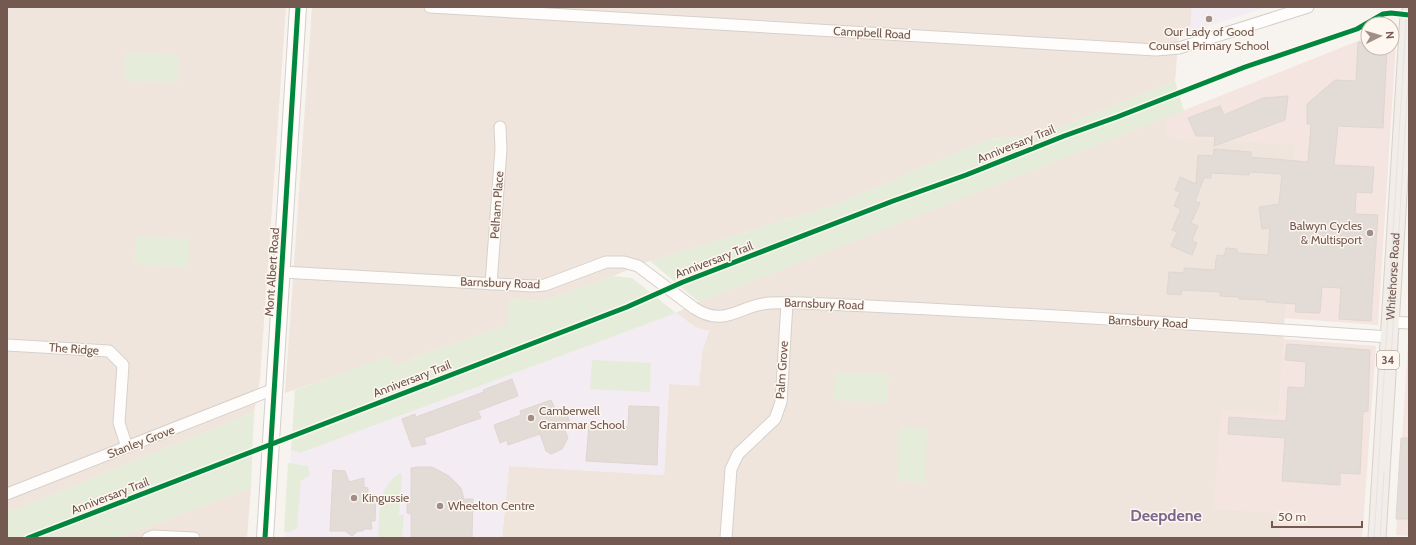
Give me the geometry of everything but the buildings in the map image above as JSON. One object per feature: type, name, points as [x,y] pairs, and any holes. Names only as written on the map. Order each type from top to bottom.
[{"type":"main road","name":"Mont Albert Road","points":[[265,538],[298,7]]},
{"type":"main road","name":"Whitehorse Road","points":[[1377,538],[1390,329],[1406,126],[1409,15]]},
{"type":"street","name":"Campbell Road","points":[[430,7],[1156,50],[1179,48],[1308,7]]},
{"type":"street","name":"Pelham Place","points":[[491,284],[501,149],[500,127]]},
{"type":"street","name":"Barnsbury Road","points":[[282,272],[539,286],[609,262],[619,261],[638,266],[694,308],[709,316],[721,316],[761,304],[787,303],[1390,329],[1409,323]]},
{"type":"street","name":"Palm Grove","points":[[726,538],[731,470],[738,454],[775,419],[781,402],[787,303]]},
{"type":"street","name":"The Ridge","points":[[7,344],[109,351],[123,365],[119,423],[127,447]]},
{"type":"street","name":"Stanley Grove","points":[[7,494],[127,447],[274,397]]},
{"type":"street","points":[[148,538],[153,536],[194,538]]},
{"type":"shaded area","points":[[7,7],[286,7],[260,379],[254,412],[7,513]]},
{"type":"shaded area","points":[[312,7],[1192,7],[1190,32],[1179,32],[1175,81],[1037,136],[989,139],[835,205],[650,261],[544,301],[509,299],[508,325],[412,358],[411,361],[394,367],[390,357],[285,393]]},
{"type":"shaded area","name":"Our Lady of Good Counsel Primary School","points":[[1192,7],[1266,7],[1190,32]]},
{"type":"shaded area","points":[[1360,40],[1360,56],[1395,56],[1378,325],[1284,318],[1295,145],[1167,138],[1167,117]]},
{"type":"shaded area","points":[[1167,117],[1167,138],[1295,144],[1279,414],[1214,508],[1282,513],[1280,538],[502,538],[509,466],[664,475],[669,384],[699,385],[702,352],[709,331],[695,327],[676,313],[698,302]]},
{"type":"shaded area","name":"Camberwell Grammar School","points":[[676,313],[695,327],[709,331],[702,352],[699,386],[669,384],[664,475],[509,466],[502,538],[285,538],[291,450],[300,453]]},
{"type":"shaded area","points":[[1283,339],[1376,346],[1362,538],[1280,538],[1281,513],[1214,508],[1222,410],[1279,414]]},
{"type":"shaded area","points":[[1409,343],[1409,536],[1396,535]]},
{"type":"shaded area","points":[[251,488],[247,538],[117,538]]},
{"type":"green space","points":[[125,52],[179,55],[178,83],[124,81]]},
{"type":"green space","points":[[1175,81],[1184,111],[699,302],[650,261],[835,205],[989,139],[1037,136]]},
{"type":"green space","points":[[136,236],[190,239],[188,268],[134,264]]},
{"type":"green space","points":[[613,276],[632,278],[676,313],[300,453],[291,450],[295,390],[390,356],[394,367],[411,361],[412,358],[507,325],[509,299],[544,301]]},
{"type":"green space","points":[[592,360],[651,363],[650,392],[590,389]]},
{"type":"green space","points":[[835,372],[889,374],[887,403],[833,400]]},
{"type":"green space","points":[[254,412],[251,488],[117,538],[7,538],[7,513]]},
{"type":"green space","points":[[899,427],[927,428],[925,483],[897,481]]},
{"type":"green space","points":[[288,463],[308,466],[310,475],[301,480],[297,528],[290,532],[284,532]]},
{"type":"green space","points":[[400,473],[402,474],[399,515],[404,515],[402,538],[378,538],[383,494],[392,479]]},
{"type":"tram line","points":[[1374,538],[1407,7]]},
{"type":"tram line","points":[[1391,359],[1409,66]]},
{"type":"tram line","points":[[1380,538],[1384,473]]},
{"type":"cycle path","points":[[265,538],[298,7]]},
{"type":"cycle path","name":"Anniversary Trail","points":[[28,538],[627,307],[683,282],[893,201],[966,175],[1245,67],[1357,29],[1383,14],[1391,13],[1409,15]]},
{"type":"place","name":"Our Lady of Good Counsel Primary School","points":[[1209,19]]},
{"type":"place","name":"Balwyn Cycles & Multisport","points":[[1370,233]]},
{"type":"place","name":"Camberwell Grammar School","points":[[531,418]]},
{"type":"place","name":"Kingussie","points":[[354,498]]},
{"type":"place","name":"Wheelton Centre","points":[[440,506]]},
{"type":"district","name":"Deepdene","points":[[1166,515]]}]
